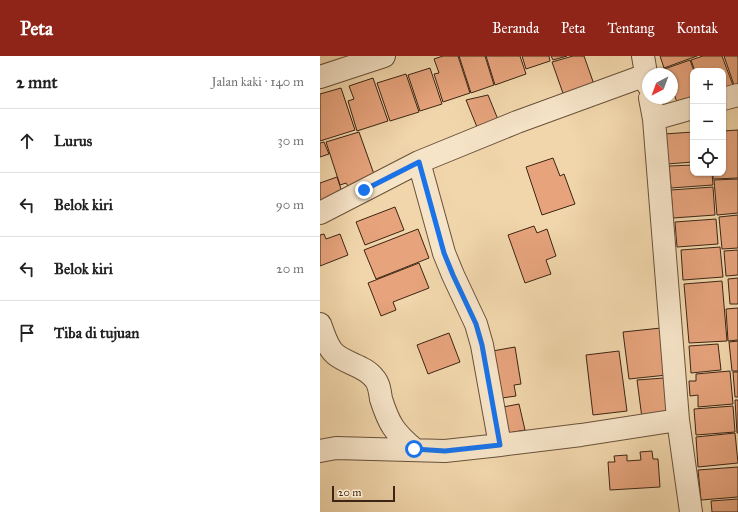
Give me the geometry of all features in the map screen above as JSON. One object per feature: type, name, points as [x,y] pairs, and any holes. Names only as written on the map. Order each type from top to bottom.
[{"type":"street","points":[[320,77],[384,56]]},
{"type":"street","points":[[320,213],[419,162],[642,74]]},
{"type":"street","points":[[726,98],[738,95]]},
{"type":"street","points":[[690,108],[652,108],[678,420],[690,512]]},
{"type":"street","points":[[419,162],[444,253],[476,324],[482,345],[500,445]]},
{"type":"street","points":[[320,324],[329,347],[335,354],[370,372],[376,380],[386,416],[393,429],[414,449]]},
{"type":"street","points":[[320,451],[336,448],[445,451],[500,445],[678,420]]},
{"type":"building","points":[[443,56],[458,56],[470,93],[443,102],[434,74],[439,73],[434,59]]},
{"type":"building","points":[[459,56],[485,56],[494,85],[471,93]]},
{"type":"building","points":[[486,56],[520,56],[526,74],[495,85]]},
{"type":"building","points":[[522,56],[549,56],[550,61],[526,69]]},
{"type":"building","points":[[551,56],[567,56],[553,60]]},
{"type":"building","points":[[573,56],[584,56],[596,90],[565,99],[552,62]]},
{"type":"building","points":[[660,56],[697,56],[664,68]]},
{"type":"building","points":[[703,56],[722,56],[734,88],[726,91],[726,68],[694,68],[691,60]]},
{"type":"building","points":[[724,56],[738,56],[738,84],[734,85]]},
{"type":"building","points":[[690,60],[693,68],[690,68],[690,100],[678,105],[678,68],[667,68]]},
{"type":"building","points":[[430,68],[442,104],[420,111],[408,75]]},
{"type":"building","points":[[406,74],[419,112],[390,121],[377,83]]},
{"type":"building","points":[[373,78],[388,121],[357,131],[348,101],[354,99],[349,86]]},
{"type":"building","points":[[341,88],[355,130],[320,141],[320,94]]},
{"type":"building","points":[[488,95],[499,122],[477,127],[466,100]]},
{"type":"building","points":[[738,130],[738,178],[713,179],[713,176],[726,176],[726,131]]},
{"type":"building","points":[[359,132],[375,177],[348,186],[346,183],[340,185],[326,142]]},
{"type":"building","points":[[690,132],[690,162],[667,164],[664,134]]},
{"type":"building","points":[[324,142],[329,154],[320,157],[320,143]]},
{"type":"building","points":[[553,158],[560,176],[564,174],[575,204],[542,215],[526,167]]},
{"type":"building","points":[[690,165],[690,176],[712,176],[713,185],[671,188],[669,166]]},
{"type":"building","points":[[337,177],[343,195],[320,203],[320,183]]},
{"type":"building","points":[[738,179],[738,213],[717,215],[714,180]]},
{"type":"building","points":[[713,187],[715,215],[673,218],[671,190]]},
{"type":"building","points":[[395,207],[404,230],[365,245],[356,222]]},
{"type":"building","points":[[738,215],[738,248],[722,249],[719,217]]},
{"type":"building","points":[[716,219],[718,244],[677,247],[675,222]]},
{"type":"building","points":[[534,226],[537,233],[547,229],[556,256],[546,260],[551,274],[525,283],[508,235]]},
{"type":"building","points":[[418,229],[429,258],[376,279],[364,250]]},
{"type":"building","points":[[324,234],[326,239],[340,234],[348,255],[320,266],[320,235]]},
{"type":"building","points":[[720,247],[723,277],[683,280],[681,250]]},
{"type":"building","points":[[738,250],[738,275],[726,276],[724,251]]},
{"type":"building","points":[[419,263],[429,288],[393,302],[396,310],[381,316],[368,283]]},
{"type":"building","points":[[738,278],[738,304],[730,304],[728,279]]},
{"type":"building","points":[[722,281],[727,341],[689,343],[684,284]]},
{"type":"building","points":[[738,308],[738,340],[728,341],[726,309]]},
{"type":"building","points":[[661,328],[667,375],[629,379],[623,332]]},
{"type":"building","points":[[449,333],[460,362],[428,374],[417,345]]},
{"type":"building","points":[[738,341],[738,371],[732,371],[729,342]]},
{"type":"building","points":[[718,344],[721,370],[691,373],[689,346]]},
{"type":"building","points":[[515,347],[521,384],[514,385],[516,396],[495,399],[487,352]]},
{"type":"building","points":[[619,351],[627,411],[593,415],[586,355]]},
{"type":"building","points":[[730,371],[733,404],[698,407],[698,395],[690,396],[689,381],[696,381],[696,374]]},
{"type":"building","points":[[733,372],[738,372],[738,397],[735,397]]},
{"type":"building","points":[[664,378],[670,415],[642,418],[637,380]]},
{"type":"building","points":[[735,400],[738,400],[738,433],[737,433]]},
{"type":"building","points":[[519,404],[525,430],[504,434],[498,408]]},
{"type":"building","points":[[733,406],[735,432],[696,435],[694,409]]},
{"type":"building","points":[[735,433],[738,463],[698,467],[696,437]]},
{"type":"building","points":[[652,451],[653,459],[658,459],[660,487],[610,490],[608,462],[615,462],[614,456],[627,455],[627,461],[641,460],[640,452]]},
{"type":"building","points":[[738,467],[738,497],[701,500],[698,470]]},
{"type":"building","points":[[738,499],[738,512],[712,512],[711,501]]},
{"type":"route","points":[[364,190],[419,162],[444,253],[476,324],[482,345],[500,445],[445,451],[414,449]]}]
